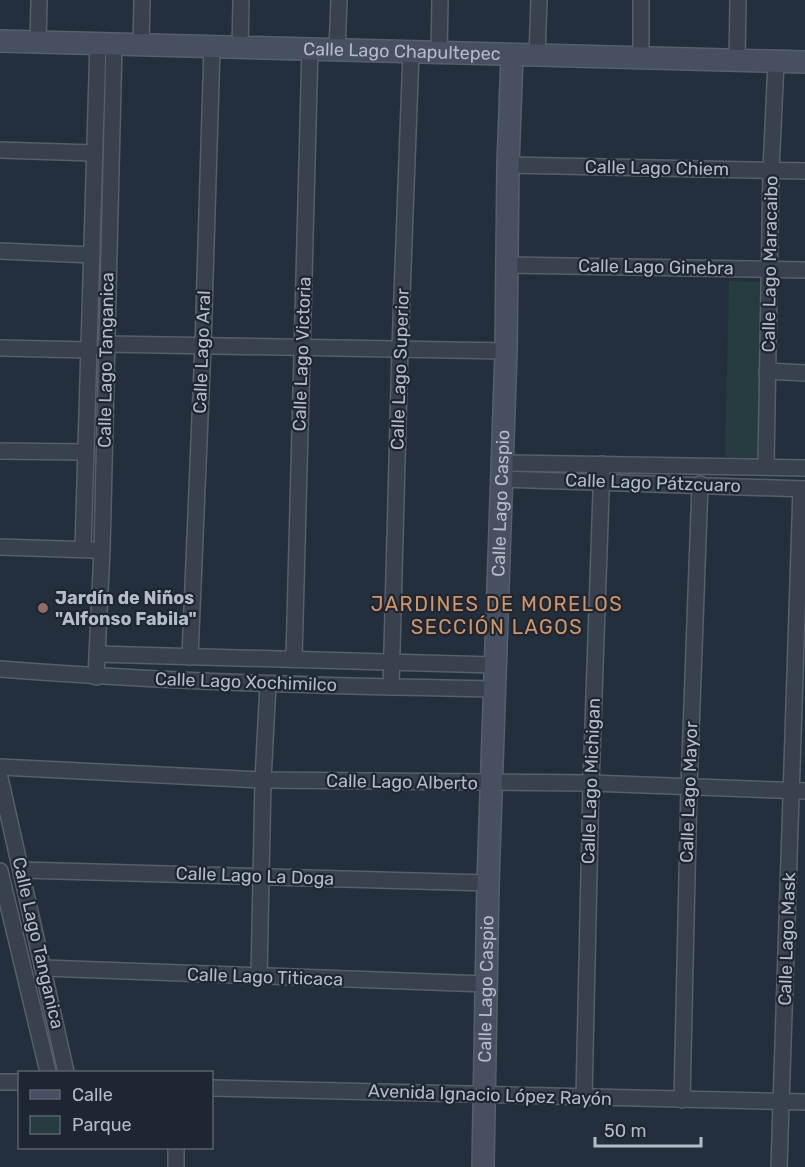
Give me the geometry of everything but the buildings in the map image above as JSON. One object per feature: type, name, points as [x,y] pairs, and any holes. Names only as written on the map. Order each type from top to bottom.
[{"type":"street","points":[[38,42],[39,0]]},
{"type":"street","points":[[141,45],[142,0]]},
{"type":"street","points":[[240,48],[241,0]]},
{"type":"street","points":[[337,50],[339,0]]},
{"type":"street","points":[[439,54],[440,0]]},
{"type":"street","points":[[537,56],[539,0]]},
{"type":"street","points":[[641,0],[641,58]]},
{"type":"street","points":[[737,61],[738,0]]},
{"type":"street","name":"Calle Lago Chapultepec","points":[[0,41],[805,62]]},
{"type":"street","name":"Calle Lago Tanganica","points":[[83,549],[90,350],[93,153],[106,43]]},
{"type":"street","name":"Calle Lago Tanganica","points":[[96,677],[102,550],[106,344],[106,43]]},
{"type":"street","name":"Calle Lago Aral","points":[[190,657],[213,47]]},
{"type":"street","name":"Calle Lago Victoria","points":[[294,659],[310,48]]},
{"type":"street","name":"Calle Lago Superior","points":[[391,687],[411,52]]},
{"type":"street","name":"Calle Lago Caspio","points":[[483,1167],[493,689],[506,351],[512,55]]},
{"type":"street","name":"Calle Lago Maracaibo","points":[[766,466],[771,170],[776,62]]},
{"type":"street","points":[[0,150],[93,153]]},
{"type":"street","name":"Calle Lago Chiem","points":[[508,165],[805,171]]},
{"type":"street","points":[[0,251],[92,255]]},
{"type":"street","name":"Calle Lago Ginebra","points":[[507,265],[805,270]]},
{"type":"street","points":[[106,344],[506,351]]},
{"type":"street","points":[[0,348],[90,350]]},
{"type":"street","points":[[767,371],[805,372]]},
{"type":"street","points":[[0,451],[86,452]]},
{"type":"street","name":"Calle Lago Pátzcuaro","points":[[501,471],[602,464],[805,468]]},
{"type":"street","name":"Calle Lago Michigan","points":[[584,1098],[591,783],[602,464]]},
{"type":"street","points":[[653,465],[653,483]]},
{"type":"street","name":"Calle Lago Pátzcuaro","points":[[501,471],[601,482],[803,489]]},
{"type":"street","name":"Calle Lago Mayor","points":[[681,1100],[700,484]]},
{"type":"street","name":"Calle Lago Mask","points":[[779,1167],[798,791],[803,489]]},
{"type":"street","points":[[0,547],[102,550]]},
{"type":"street","name":"Calle Lago Xochimilco","points":[[97,654],[494,665]]},
{"type":"street","name":"Calle Lago Xochimilco","points":[[0,669],[96,677],[268,684],[493,689]]},
{"type":"street","points":[[259,977],[263,780],[268,684]]},
{"type":"street","name":"Calle Lago Alberto","points":[[0,767],[263,780],[591,783],[798,791]]},
{"type":"street","name":"Calle Lago Tanganica","points":[[0,778],[66,1071]]},
{"type":"street","name":"Calle Lago Tanganica","points":[[0,870],[48,1071]]},
{"type":"street","name":"Calle Lago La Doga","points":[[22,870],[488,883]]},
{"type":"street","points":[[6,897],[27,895]]},
{"type":"street","name":"Calle Lago Titicaca","points":[[44,968],[486,984]]},
{"type":"street","points":[[0,1082],[18,1082]]},
{"type":"street","name":"Avenida Ignacio López Rayón","points":[[213,1088],[805,1102]]},
{"type":"street","points":[[176,1149],[176,1167]]},
{"type":"green space","points":[[729,281],[762,282],[757,458],[725,457]]},
{"type":"place","name":"Jardín de Niños \"Alfonso Fabila\"","points":[[43,608]]},
{"type":"district","name":"JARDINES DE MORELOS SECCIÓN LAGOS","points":[[497,616]]}]
